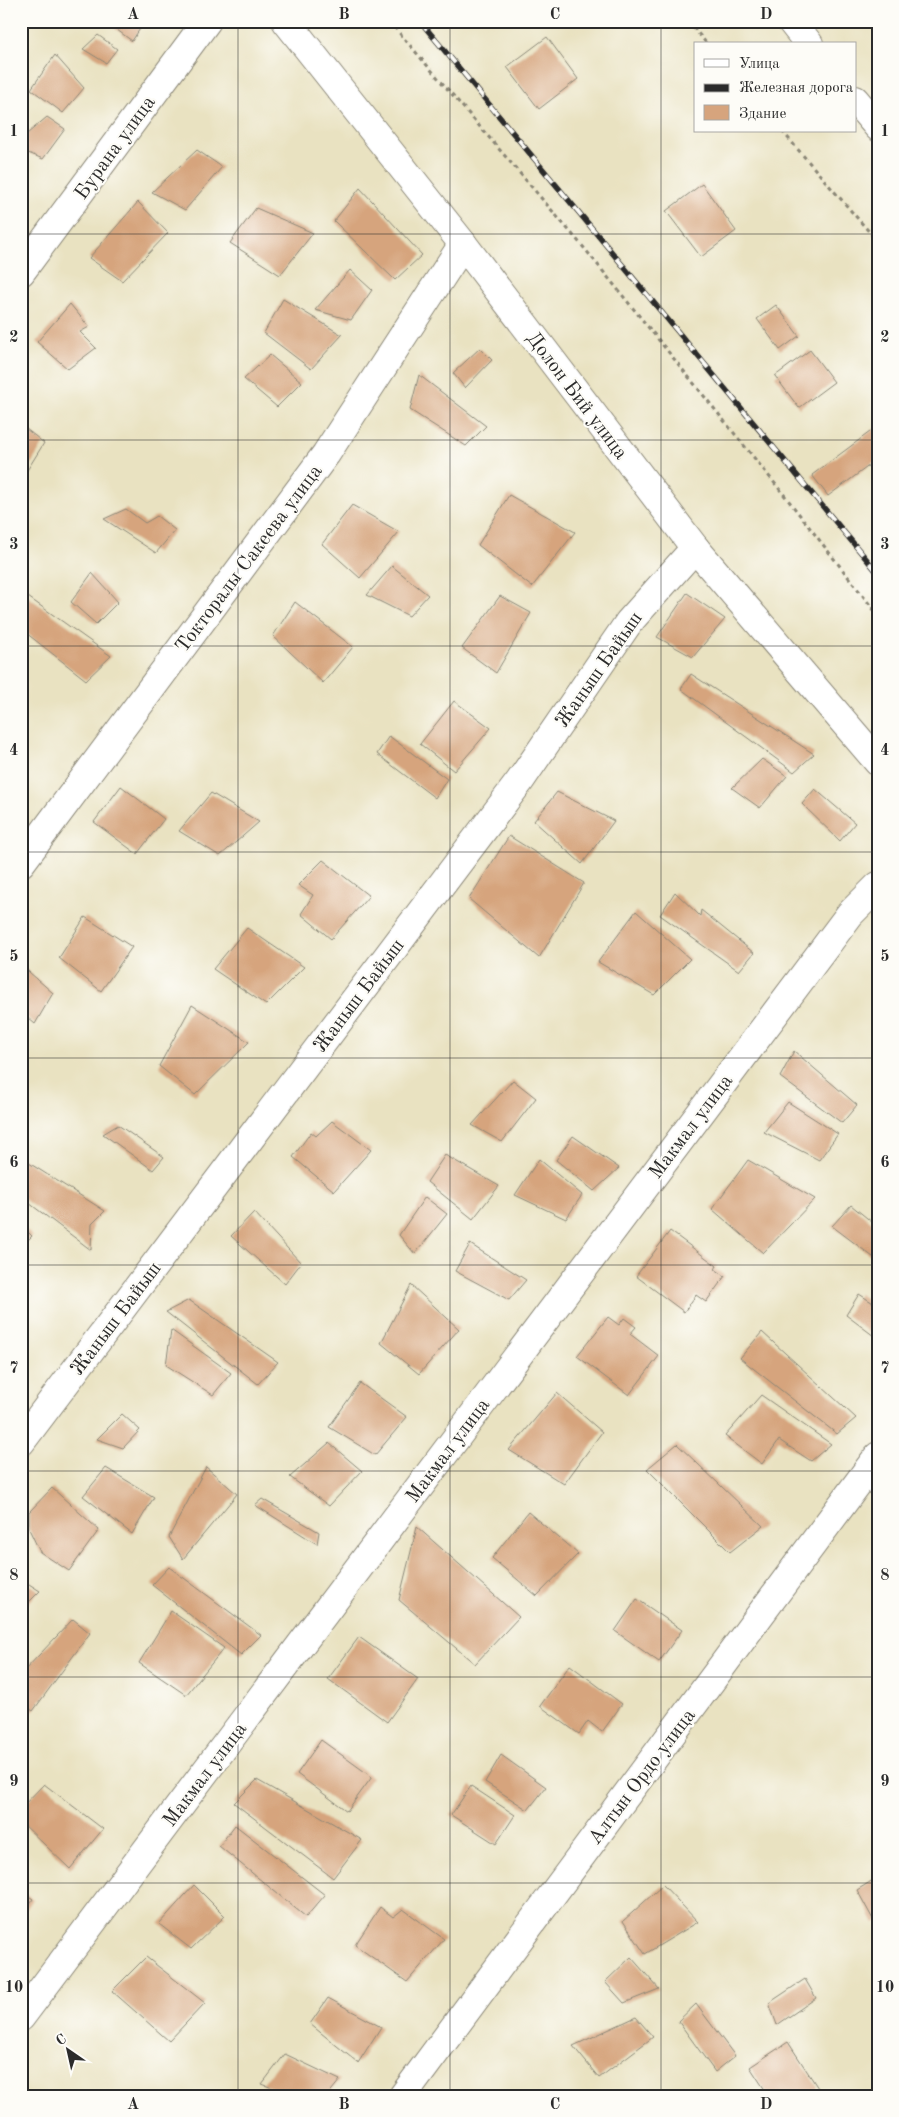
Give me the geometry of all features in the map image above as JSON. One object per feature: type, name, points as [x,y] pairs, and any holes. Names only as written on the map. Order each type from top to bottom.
[{"type":"street","name":"Бурана улица","points":[[21,272],[207,21]]},
{"type":"street","name":"Долон Бий улица","points":[[286,21],[463,244],[695,548],[878,762]]},
{"type":"street","points":[[791,21],[807,42]]},
{"type":"street","points":[[856,101],[878,127]]},
{"type":"street","name":"Токторалы Сакеева улица","points":[[21,862],[326,454],[463,244]]},
{"type":"street","name":"Жаныш Байыш","points":[[21,1442],[520,781],[629,622],[695,548]]},
{"type":"street","name":"Макмал улица","points":[[21,2017],[850,914],[878,886]]},
{"type":"street","name":"Алтын Ордо улица","points":[[403,2096],[878,1456]]},
{"type":"path","points":[[388,21],[585,249],[785,496],[878,615]]},
{"type":"path","points":[[688,21],[705,42]]},
{"type":"path","points":[[783,132],[878,242]]},
{"type":"building","points":[[105,21],[145,21],[132,41]]},
{"type":"building","points":[[98,35],[117,49],[106,63],[83,49]]},
{"type":"building","points":[[547,37],[578,79],[539,109],[507,67]]},
{"type":"building","points":[[55,55],[84,88],[63,113],[31,89]]},
{"type":"building","points":[[47,117],[65,129],[43,159],[21,150],[21,139]]},
{"type":"building","points":[[197,150],[222,167],[185,210],[152,192]]},
{"type":"building","points":[[702,184],[736,231],[701,257],[666,211]]},
{"type":"building","points":[[360,188],[422,255],[395,280],[334,221]]},
{"type":"building","points":[[138,202],[168,233],[122,281],[89,258]]},
{"type":"building","points":[[256,208],[313,233],[280,275],[230,243]]},
{"type":"building","points":[[350,270],[372,290],[351,320],[315,310]]},
{"type":"building","points":[[283,299],[342,335],[311,369],[264,333]]},
{"type":"building","points":[[70,304],[89,327],[80,332],[96,348],[68,369],[37,342]]},
{"type":"building","points":[[776,305],[799,336],[780,350],[757,319]]},
{"type":"building","points":[[480,348],[492,360],[465,388],[453,373]]},
{"type":"building","points":[[810,350],[834,382],[799,408],[775,376]]},
{"type":"building","points":[[270,355],[302,382],[277,407],[244,379]]},
{"type":"building","points":[[419,375],[486,426],[466,446],[410,410]]},
{"type":"building","points":[[21,425],[44,443],[26,472],[21,468]]},
{"type":"building","points":[[878,426],[878,459],[828,496],[812,475]]},
{"type":"building","points":[[509,495],[575,532],[532,587],[478,545]]},
{"type":"building","points":[[352,505],[399,532],[360,578],[322,544]]},
{"type":"building","points":[[126,509],[145,523],[157,516],[175,530],[156,553],[104,519]]},
{"type":"building","points":[[392,566],[428,595],[409,616],[367,595]]},
{"type":"building","points":[[92,573],[118,602],[96,624],[71,602]]},
{"type":"building","points":[[21,592],[111,656],[86,680],[21,629]]},
{"type":"building","points":[[687,593],[725,619],[693,657],[657,637]]},
{"type":"building","points":[[500,596],[531,613],[496,673],[462,648]]},
{"type":"building","points":[[295,602],[353,647],[323,683],[273,636]]},
{"type":"building","points":[[691,674],[814,754],[794,772],[681,689]]},
{"type":"building","points":[[454,701],[491,728],[454,771],[420,744]]},
{"type":"building","points":[[389,736],[447,779],[435,798],[377,754]]},
{"type":"building","points":[[762,759],[787,776],[760,808],[732,788]]},
{"type":"building","points":[[121,786],[164,819],[137,854],[94,822]]},
{"type":"building","points":[[815,789],[855,823],[840,841],[802,804]]},
{"type":"building","points":[[557,792],[614,821],[582,864],[534,821]]},
{"type":"building","points":[[211,793],[259,822],[220,856],[179,831]]},
{"type":"building","points":[[509,836],[584,883],[539,958],[469,899]]},
{"type":"building","points":[[323,860],[369,896],[331,939],[301,914],[313,895],[298,885]]},
{"type":"building","points":[[675,892],[700,916],[701,910],[754,953],[739,971],[660,915]]},
{"type":"building","points":[[636,911],[690,959],[654,995],[598,962]]},
{"type":"building","points":[[85,917],[132,947],[101,991],[59,958]]},
{"type":"building","points":[[247,928],[304,967],[266,1005],[213,969]]},
{"type":"building","points":[[21,965],[53,993],[35,1024],[21,1012]]},
{"type":"building","points":[[192,1005],[249,1042],[195,1095],[159,1066]]},
{"type":"building","points":[[794,1051],[857,1105],[842,1123],[780,1077]]},
{"type":"building","points":[[513,1080],[536,1098],[502,1142],[472,1125]]},
{"type":"building","points":[[788,1102],[838,1134],[819,1160],[764,1132]]},
{"type":"building","points":[[332,1121],[371,1150],[334,1191],[293,1157],[311,1132],[316,1136]]},
{"type":"building","points":[[118,1125],[164,1157],[153,1170],[103,1134]]},
{"type":"building","points":[[573,1136],[619,1168],[594,1191],[556,1160]]},
{"type":"building","points":[[445,1155],[499,1186],[473,1219],[427,1182]]},
{"type":"building","points":[[21,1158],[105,1211],[92,1224],[91,1250],[21,1197]]},
{"type":"building","points":[[539,1159],[582,1195],[566,1219],[515,1195]]},
{"type":"building","points":[[748,1160],[815,1199],[763,1253],[712,1209]]},
{"type":"building","points":[[425,1197],[447,1214],[415,1254],[399,1235]]},
{"type":"building","points":[[851,1205],[878,1227],[878,1252],[873,1257],[832,1226]]},
{"type":"building","points":[[254,1212],[301,1263],[285,1284],[231,1236]]},
{"type":"building","points":[[21,1225],[32,1236],[21,1247]]},
{"type":"building","points":[[670,1231],[717,1266],[715,1269],[725,1276],[706,1302],[696,1295],[684,1312],[636,1276]]},
{"type":"building","points":[[470,1244],[526,1280],[509,1300],[455,1271]]},
{"type":"building","points":[[411,1285],[459,1329],[419,1374],[381,1343]]},
{"type":"building","points":[[859,1294],[878,1306],[878,1339],[846,1315]]},
{"type":"building","points":[[189,1300],[278,1362],[258,1384],[166,1312]]},
{"type":"building","points":[[608,1317],[619,1325],[624,1318],[636,1327],[630,1334],[659,1356],[629,1395],[577,1356]]},
{"type":"building","points":[[171,1330],[231,1373],[213,1395],[166,1365]]},
{"type":"building","points":[[762,1332],[856,1418],[837,1434],[740,1358]]},
{"type":"building","points":[[360,1383],[407,1417],[375,1455],[329,1427]]},
{"type":"building","points":[[557,1393],[602,1432],[564,1484],[509,1450]]},
{"type":"building","points":[[761,1395],[831,1444],[811,1461],[779,1440],[762,1464],[725,1436]]},
{"type":"building","points":[[122,1414],[140,1430],[123,1448],[97,1439]]},
{"type":"building","points":[[329,1443],[362,1471],[329,1506],[290,1477]]},
{"type":"building","points":[[677,1444],[763,1526],[730,1552],[647,1469]]},
{"type":"building","points":[[206,1467],[237,1494],[183,1559],[169,1537]]},
{"type":"building","points":[[106,1468],[154,1497],[132,1534],[83,1496]]},
{"type":"building","points":[[52,1488],[99,1530],[69,1571],[40,1552],[29,1529],[29,1512]]},
{"type":"building","points":[[262,1499],[319,1532],[317,1544],[255,1505]]},
{"type":"building","points":[[528,1512],[578,1554],[537,1596],[492,1558]]},
{"type":"building","points":[[417,1527],[519,1617],[475,1664],[399,1600]]},
{"type":"building","points":[[169,1567],[261,1635],[241,1655],[152,1585]]},
{"type":"building","points":[[21,1579],[40,1591],[21,1610]]},
{"type":"building","points":[[637,1599],[682,1630],[659,1662],[615,1631]]},
{"type":"building","points":[[171,1611],[224,1648],[186,1695],[139,1663]]},
{"type":"building","points":[[73,1619],[90,1633],[33,1711],[21,1702],[21,1669],[24,1671]]},
{"type":"building","points":[[359,1637],[418,1679],[387,1722],[328,1679]]},
{"type":"building","points":[[570,1665],[622,1704],[602,1732],[588,1721],[579,1734],[540,1706]]},
{"type":"building","points":[[321,1740],[372,1777],[347,1811],[297,1774]]},
{"type":"building","points":[[501,1755],[546,1787],[528,1810],[485,1782]]},
{"type":"building","points":[[257,1780],[362,1840],[333,1878],[234,1803]]},
{"type":"building","points":[[44,1784],[103,1829],[70,1869],[21,1822],[21,1808]]},
{"type":"building","points":[[471,1786],[515,1815],[496,1844],[451,1815]]},
{"type":"building","points":[[235,1825],[325,1895],[306,1917],[219,1846]]},
{"type":"building","points":[[878,1877],[878,1921],[875,1923],[857,1890]]},
{"type":"building","points":[[194,1885],[225,1916],[191,1949],[159,1924]]},
{"type":"building","points":[[663,1885],[698,1922],[645,1954],[623,1921]]},
{"type":"building","points":[[21,1891],[33,1899],[21,1917]]},
{"type":"building","points":[[380,1907],[393,1917],[403,1909],[444,1939],[407,1982],[355,1945]]},
{"type":"building","points":[[146,1957],[205,2003],[169,2041],[112,1991]]},
{"type":"building","points":[[631,1957],[659,1989],[624,2003],[605,1982]]},
{"type":"building","points":[[805,1979],[816,1998],[777,2025],[769,2003]]},
{"type":"building","points":[[328,1998],[381,2027],[358,2063],[310,2024]]},
{"type":"building","points":[[696,2004],[735,2056],[715,2072],[678,2021]]},
{"type":"building","points":[[636,2017],[653,2037],[599,2078],[573,2046]]},
{"type":"building","points":[[788,2042],[818,2088],[805,2096],[769,2096],[750,2067]]},
{"type":"building","points":[[285,2054],[340,2080],[327,2096],[293,2096],[262,2084]]},
{"type":"railway","points":[[420,21],[878,573]]}]
